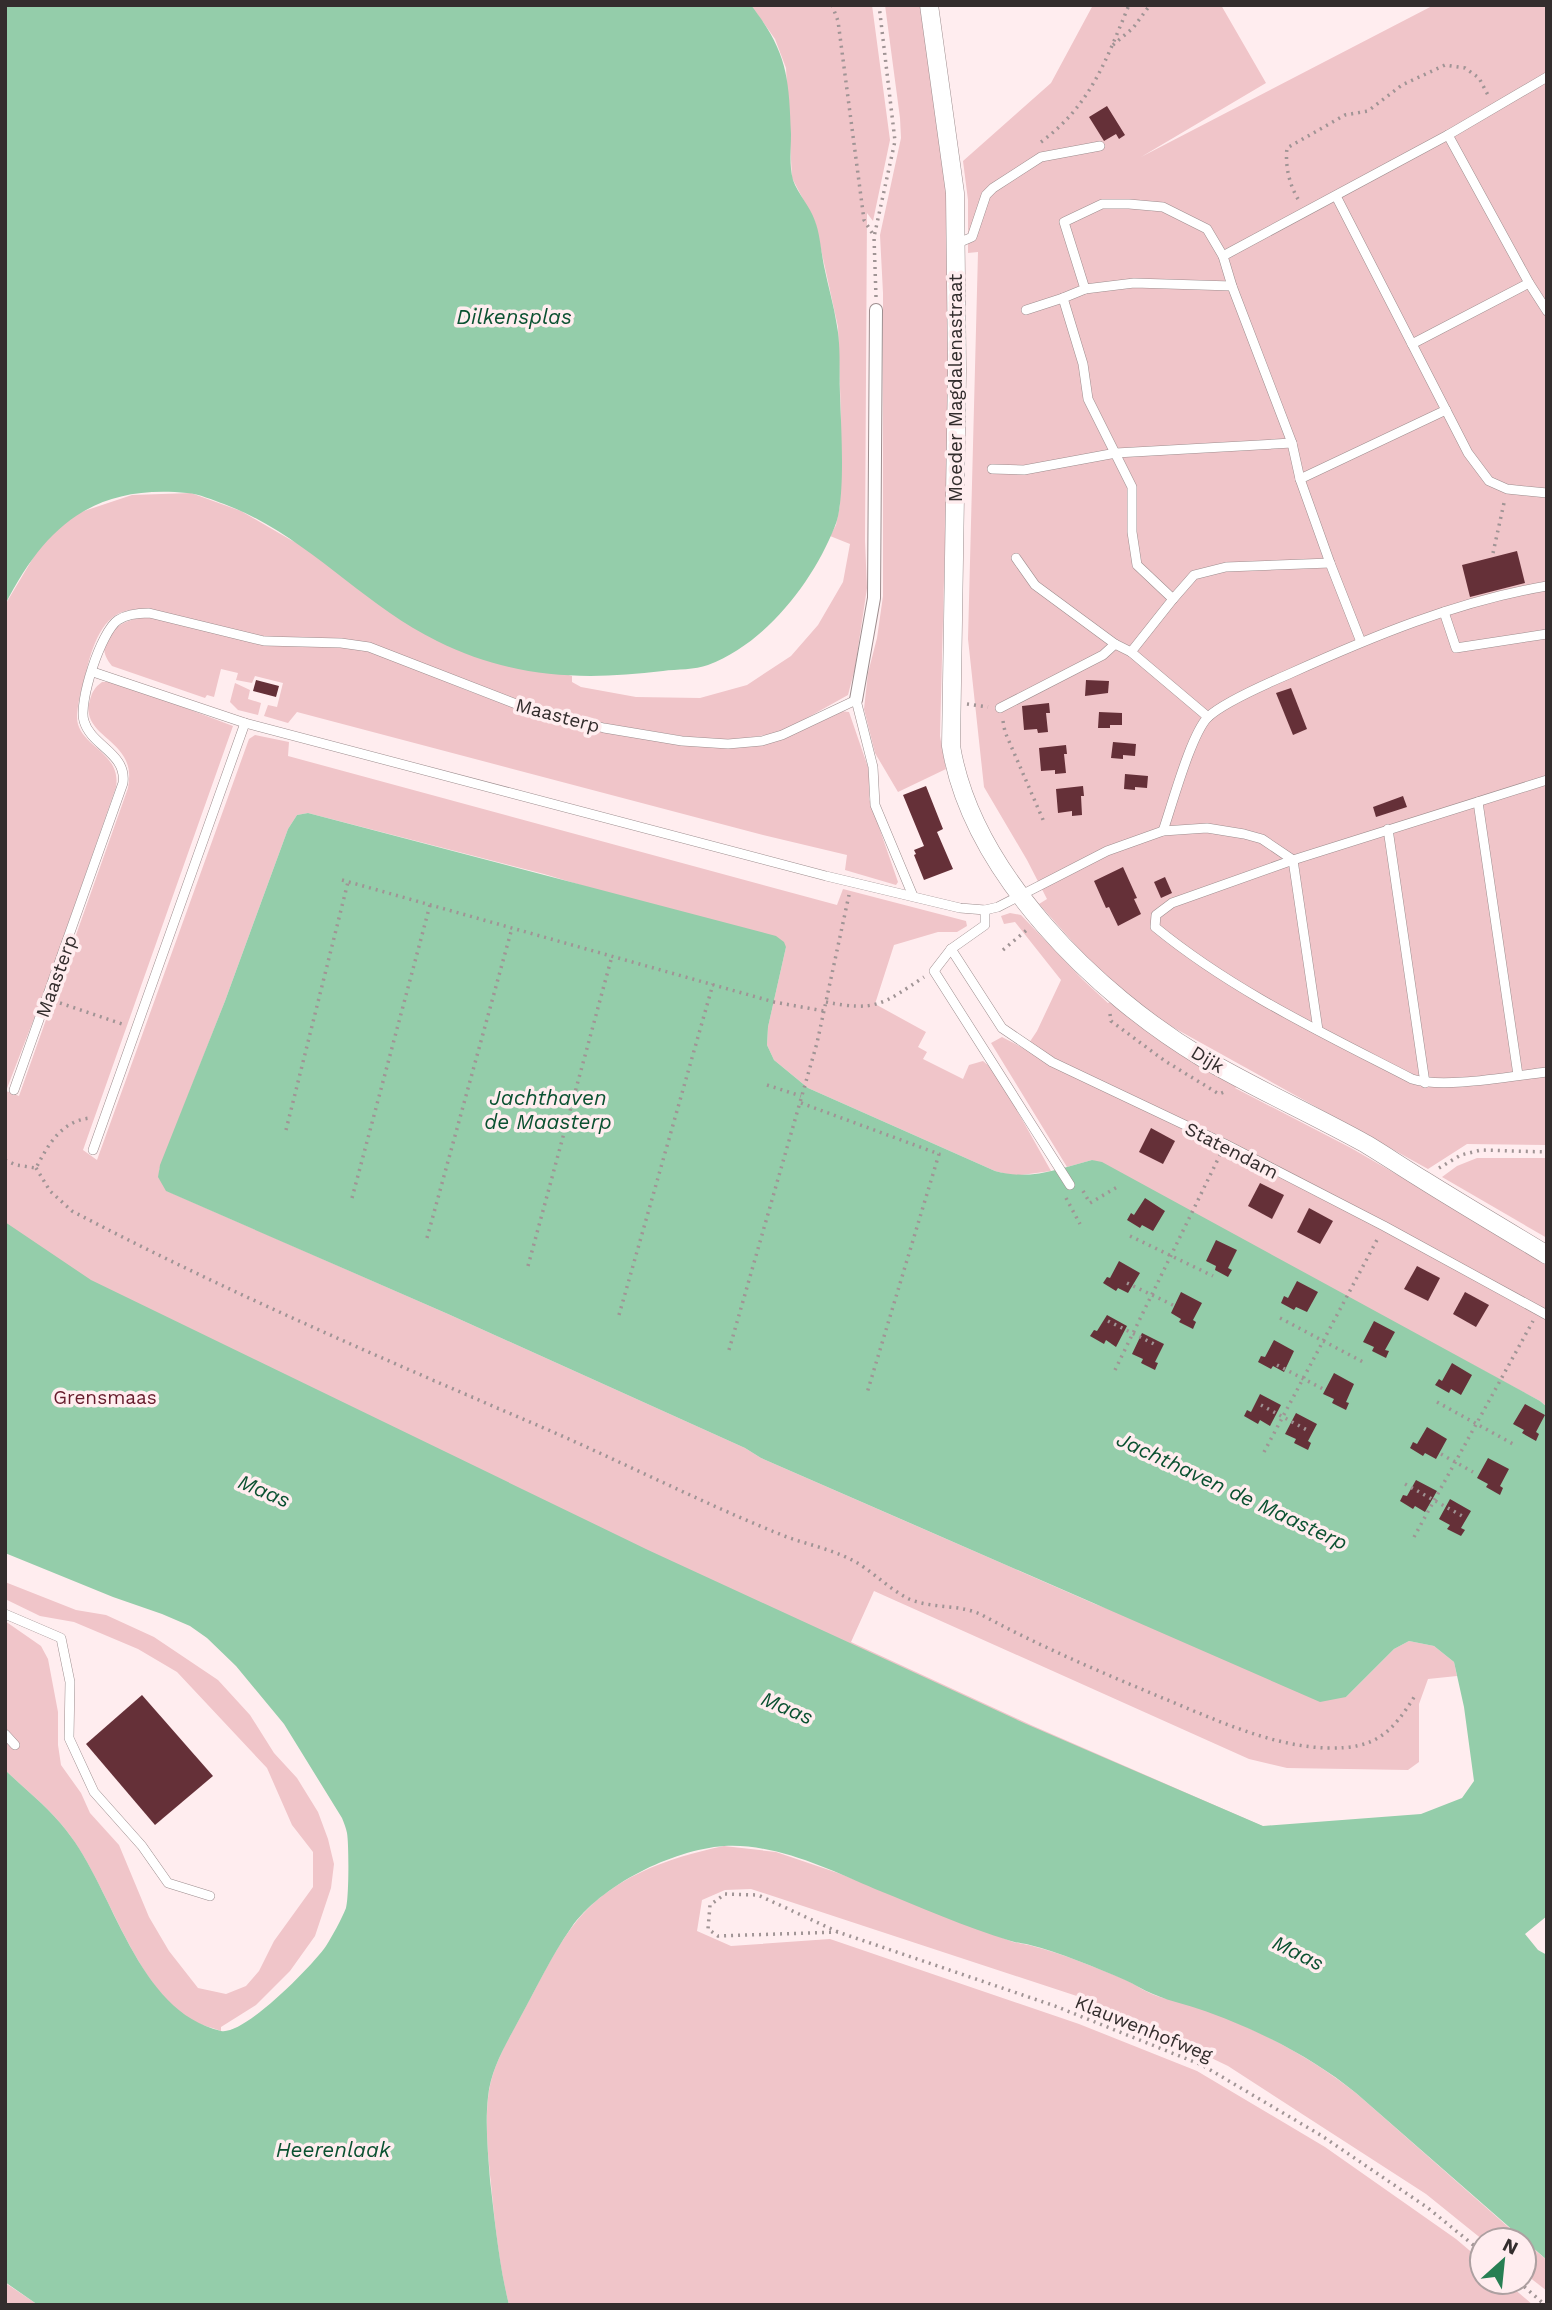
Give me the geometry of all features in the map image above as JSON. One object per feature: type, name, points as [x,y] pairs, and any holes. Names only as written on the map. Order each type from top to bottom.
[{"type":"street","name":"Moeder Magdalenastraat","points":[[929,5],[955,193],[957,370],[951,746],[955,771]]},
{"type":"street","points":[[856,700],[874,598],[876,310]]},
{"type":"street","name":"Dijk","points":[[955,771],[979,830],[1019,897],[1101,983],[1137,1013],[1201,1056],[1368,1145],[1547,1255]]},
{"type":"lane","points":[[1223,256],[1448,135],[1547,77]]},
{"type":"lane","points":[[1448,135],[1547,312]]},
{"type":"lane","points":[[956,244],[972,237],[986,195],[993,188],[1041,157],[1100,146]]},
{"type":"lane","points":[[1336,196],[1468,453],[1489,481],[1507,489],[1547,494]]},
{"type":"lane","points":[[1085,289],[1064,222],[1102,204],[1129,204],[1163,207],[1208,229],[1223,256],[1292,443],[1300,479],[1330,563],[1361,642]]},
{"type":"lane","points":[[1026,310],[1085,289],[1134,283],[1232,286]]},
{"type":"lane","points":[[1412,344],[1529,283]]},
{"type":"lane","points":[[1063,298],[1083,364],[1088,399],[1132,487],[1132,532],[1137,565],[1173,599]]},
{"type":"lane","points":[[1300,479],[1446,410]]},
{"type":"lane","points":[[992,469],[1024,470],[1116,453],[1292,443]]},
{"type":"lane","points":[[1016,558],[1035,586],[1115,644],[1131,652],[1208,717]]},
{"type":"lane","points":[[1131,652],[1194,575],[1226,567],[1330,563]]},
{"type":"lane","points":[[1163,831],[1183,770],[1208,717],[1260,686],[1361,642],[1444,612],[1547,586]]},
{"type":"lane","points":[[1444,612],[1455,648],[1547,634]]},
{"type":"lane","name":"Maasterp","points":[[14,1090],[123,783],[124,775],[119,762],[89,731],[83,719],[86,692],[100,644],[119,618],[149,613],[264,641],[341,643],[369,647],[529,709],[604,728],[682,741],[728,744],[762,741],[782,735],[856,700]]},
{"type":"lane","points":[[1000,708],[1103,655],[1115,644]]},
{"type":"lane","points":[[93,672],[245,723],[960,908],[985,910],[998,907],[1107,851],[1163,831],[1207,828],[1262,839],[1293,860],[1318,1030]]},
{"type":"lane","points":[[856,700],[873,767],[875,805],[913,896]]},
{"type":"lane","points":[[93,1150],[245,723]]},
{"type":"lane","points":[[1547,780],[1293,860],[1172,903],[1156,915],[1155,928],[1248,993],[1412,1079],[1425,1083],[1547,1072]]},
{"type":"lane","points":[[1478,802],[1518,1075]]},
{"type":"lane","points":[[1388,829],[1425,1083]]},
{"type":"lane","points":[[985,910],[985,925],[951,948],[934,971],[1070,1185]]},
{"type":"lane","name":"Statendam","points":[[951,948],[1002,1028],[1052,1062],[1225,1144],[1384,1226],[1543,1313]]},
{"type":"lane","points":[[5,1614],[61,1638],[70,1682],[69,1738],[94,1792],[142,1846],[168,1883],[210,1896]]},
{"type":"lane","points":[[5,1734],[15,1745]]},
{"type":"path","points":[[832,5],[838,21],[864,220],[874,237]]},
{"type":"path","points":[[876,310],[874,237],[895,141],[879,5]]},
{"type":"path","points":[[1034,147],[1057,130],[1085,100],[1129,5]]},
{"type":"path","points":[[1111,47],[1133,28],[1150,5]]},
{"type":"path","points":[[1306,212],[1294,193],[1285,161],[1287,148],[1310,133],[1345,115],[1368,111],[1402,85],[1445,65],[1465,68],[1479,78],[1495,108]]},
{"type":"path","points":[[1493,552],[1507,489]]},
{"type":"path","points":[[952,702],[1000,708],[1005,732],[1044,822]]},
{"type":"path","points":[[342,880],[774,1002],[824,1010]]},
{"type":"path","points":[[286,1130],[348,882]]},
{"type":"path","points":[[729,1350],[817,1043],[852,882]]},
{"type":"path","points":[[352,1198],[430,905]]},
{"type":"path","points":[[1003,950],[1040,919]]},
{"type":"path","points":[[427,1238],[512,928]]},
{"type":"path","points":[[528,1266],[612,956]]},
{"type":"path","points":[[826,1002],[854,1007],[885,1003],[934,971]]},
{"type":"path","points":[[619,1315],[713,984]]},
{"type":"path","points":[[48,998],[136,1029]]},
{"type":"path","points":[[767,1085],[802,1096]]},
{"type":"path","points":[[800,1102],[939,1154],[866,1393]]},
{"type":"path","points":[[36,1168],[51,1138],[84,1119],[105,1116]]},
{"type":"path","points":[[1115,1370],[1225,1144]]},
{"type":"path","points":[[1426,1182],[1439,1168],[1461,1155],[1481,1150],[1547,1152]]},
{"type":"path","points":[[5,1160],[36,1168]]},
{"type":"path","points":[[36,1168],[50,1191],[72,1210],[286,1316],[779,1534],[864,1565],[881,1581],[910,1599],[980,1614],[1037,1643],[1229,1726],[1296,1744],[1352,1748],[1373,1743],[1389,1732],[1416,1694]]},
{"type":"path","points":[[1090,1203],[1119,1185]]},
{"type":"path","points":[[1264,1452],[1384,1226]]},
{"type":"path","points":[[1130,1236],[1213,1276]]},
{"type":"path","points":[[1127,1283],[1177,1307]]},
{"type":"path","points":[[1414,1537],[1519,1346],[1543,1313]]},
{"type":"path","points":[[1280,1318],[1363,1362]]},
{"type":"path","points":[[1108,1321],[1158,1346]]},
{"type":"path","points":[[1278,1365],[1325,1391]]},
{"type":"path","points":[[1437,1402],[1513,1444]]},
{"type":"path","points":[[1261,1405],[1307,1430]]},
{"type":"path","points":[[1441,1454],[1473,1472]]},
{"type":"path","points":[[1405,1484],[1464,1517]]},
{"type":"path","name":"Klauwenhofweg","points":[[838,1932],[718,1936],[708,1929],[710,1905],[725,1894],[758,1895],[838,1932],[1055,2006],[1202,2065],[1322,2136],[1428,2208],[1468,2241]]},
{"type":"green space","name":"Grensmaas","points":[[751,5],[872,5],[890,140],[873,221],[867,213],[867,588],[855,668],[848,695],[773,734],[733,740],[701,739],[545,711],[369,643],[276,638],[153,610],[125,611],[113,617],[95,643],[81,690],[77,716],[84,735],[112,765],[116,775],[116,787],[45,990],[6,1091],[19,1096],[128,788],[129,772],[124,757],[94,725],[88,710],[91,697],[102,682],[117,682],[233,726],[83,1150],[97,1160],[249,739],[255,735],[289,742],[288,756],[837,905],[843,889],[966,921],[967,926],[957,932],[938,932],[894,945],[875,1004],[926,1032],[918,1047],[927,1052],[923,1059],[963,1079],[969,1065],[983,1061],[995,1071],[1051,1171],[1014,1176],[995,1171],[808,1088],[774,1060],[767,1045],[768,1027],[786,947],[544,874],[308,813],[297,815],[288,829],[159,1170],[167,1191],[448,1314],[745,1448],[761,1458],[1095,1604],[1346,1697],[1394,1649],[1409,1641],[1434,1646],[1454,1662],[1457,1676],[1428,1679],[1419,1704],[1419,1762],[1408,1770],[1287,1768],[1249,1759],[874,1591],[851,1642],[1031,1725],[1267,1828],[1547,1964],[5,1474],[5,605],[36,553],[55,531],[78,513],[132,495],[191,493],[241,511],[291,540],[572,676],[572,682],[581,687],[636,697],[700,698],[747,685],[791,656],[818,625],[843,582],[850,544],[830,536],[836,525],[840,505],[838,327],[815,222],[792,178],[786,68],[775,39]]},
{"type":"green space","points":[[885,5],[922,5],[948,180],[949,387],[940,736],[946,769],[898,792],[875,753],[864,709],[883,596],[883,293],[880,235],[901,138]]},
{"type":"green space","points":[[1093,5],[1221,5],[1266,83],[1141,157],[1434,5],[1547,5],[1547,1145],[1467,1144],[1428,1169],[1158,1019],[1103,976],[1039,904],[1047,899],[984,787],[968,639],[978,252],[968,253],[968,200],[963,161],[1051,83]]},
{"type":"green space","points":[[146,617],[266,644],[351,648],[383,654],[520,710],[730,748],[768,743],[840,711],[849,712],[870,773],[869,799],[898,882],[896,885],[845,870],[847,855],[297,712],[288,723],[264,716],[268,705],[277,707],[283,683],[255,676],[252,683],[236,680],[238,673],[221,669],[214,697],[207,695],[205,698],[112,666],[104,647],[106,639],[118,626]]},
{"type":"green space","points":[[235,683],[250,690],[248,699],[261,703],[258,715],[238,710],[230,702]]},
{"type":"green space","points":[[1010,913],[1021,915],[1108,1003],[1113,1001],[1239,1086],[1235,1088],[1351,1148],[1547,1261],[1547,1407],[1092,1160],[1067,1167],[991,1043],[1002,1037],[1025,1049],[1037,1031],[1061,980],[1015,922],[1004,924],[1001,916]]},
{"type":"green space","points":[[1477,1158],[1547,1158],[1547,1238],[1442,1177],[1457,1166]]},
{"type":"green space","points":[[5,1582],[76,1610],[106,1615],[154,1637],[218,1680],[250,1715],[274,1753],[297,1778],[318,1812],[334,1864],[331,1888],[315,1936],[290,1971],[256,2005],[221,2027],[221,2031],[191,2019],[167,2000],[135,1955],[95,1876],[66,1830],[45,1806],[5,1770],[5,1621],[41,1646],[48,1659],[58,1712],[61,1765],[81,1793],[90,1813],[119,1845],[149,1917],[169,1951],[198,1988],[226,1994],[246,1986],[259,1971],[274,1941],[313,1887],[313,1852],[292,1825],[267,1768],[177,1672],[138,1649],[74,1622],[40,1616],[5,1599]]},
{"type":"green space","points":[[724,1846],[776,1852],[838,1873],[1013,1942],[1041,1948],[1083,1963],[1157,1996],[1206,2010],[1274,2040],[1337,2078],[1356,2093],[1507,2226],[1468,2228],[1426,2194],[1228,2066],[1095,2002],[751,1889],[725,1890],[702,1900],[697,1931],[731,1946],[830,1939],[1079,2024],[1197,2071],[1325,2147],[1456,2239],[1468,2249],[1468,2296],[1522,2296],[1533,2305],[509,2305],[496,2229],[489,2163],[487,2109],[493,2075],[546,1968],[572,1927],[603,1895],[621,1883],[681,1857]]},
{"type":"green space","points":[[1538,2253],[1547,2260],[1547,2291],[1538,2284]]},
{"type":"green space","points":[[5,2282],[7,2284],[38,2305],[5,2305]]},
{"type":"water","name":"Dilkensplas","points":[[5,5],[751,5],[772,37],[784,65],[789,96],[792,175],[817,226],[839,343],[841,499],[835,526],[826,547],[800,589],[768,626],[749,642],[708,665],[692,669],[604,676],[547,674],[492,663],[437,641],[409,626],[307,551],[253,517],[196,495],[154,492],[125,496],[99,504],[76,516],[56,532],[37,553],[5,605]]},
{"type":"water","points":[[308,813],[776,936],[786,947],[768,1027],[767,1045],[774,1060],[808,1088],[995,1171],[1032,1174],[1092,1160],[1102,1162],[1547,1407],[1547,1916],[1525,1934],[1538,1950],[1547,1955],[1547,2260],[1538,2252],[1538,2226],[1508,2226],[1356,2093],[1306,2058],[1270,2038],[1206,2011],[1160,1997],[1078,1961],[977,1929],[801,1859],[763,1849],[724,1846],[682,1854],[639,1872],[584,1912],[557,1949],[500,2055],[490,2086],[487,2138],[498,2243],[509,2305],[38,2305],[5,2282],[5,1770],[45,1806],[66,1830],[99,1884],[130,1946],[168,2000],[192,2019],[221,2031],[232,2030],[261,2011],[293,1983],[326,1946],[346,1908],[348,1848],[342,1818],[284,1724],[236,1666],[207,1638],[190,1626],[162,1614],[5,1553],[5,1222],[91,1280],[648,1550],[1026,1724],[1263,1826],[1421,1814],[1462,1798],[1474,1781],[1464,1707],[1454,1662],[1434,1646],[1409,1641],[1394,1649],[1346,1697],[1320,1702],[761,1458],[745,1448],[448,1314],[166,1191],[158,1177],[160,1165],[225,1001],[288,829],[297,815]]},
{"type":"building","points":[[1107,106],[1125,135],[1119,139],[1116,134],[1104,141],[1089,117]]},
{"type":"building","points":[[1517,551],[1525,583],[1470,597],[1462,565]]},
{"type":"building","points":[[256,680],[279,686],[276,697],[253,691]]},
{"type":"building","points":[[1086,680],[1109,681],[1108,693],[1085,696]]},
{"type":"building","points":[[1291,688],[1307,729],[1293,735],[1276,693]]},
{"type":"building","points":[[1049,703],[1050,713],[1046,713],[1048,732],[1024,730],[1022,706]]},
{"type":"building","points":[[1099,712],[1122,713],[1122,725],[1098,728]]},
{"type":"building","points":[[1113,742],[1136,744],[1135,756],[1111,758]]},
{"type":"building","points":[[1066,745],[1066,773],[1055,774],[1055,770],[1041,771],[1039,748]]},
{"type":"building","points":[[1125,774],[1148,776],[1147,788],[1124,789]]},
{"type":"building","points":[[926,786],[943,829],[937,832],[953,869],[924,880],[914,850],[924,846],[903,795]]},
{"type":"building","points":[[1083,786],[1082,815],[1072,816],[1072,811],[1058,813],[1056,789]]},
{"type":"building","points":[[1403,796],[1407,807],[1376,817],[1373,807]]},
{"type":"building","points":[[1123,867],[1141,914],[1118,926],[1109,907],[1106,908],[1094,881]]},
{"type":"building","points":[[1165,877],[1172,893],[1161,898],[1154,882]]},
{"type":"building","points":[[1151,1128],[1175,1141],[1163,1164],[1139,1152]]},
{"type":"building","points":[[1260,1183],[1284,1195],[1272,1219],[1248,1206]]},
{"type":"building","points":[[1145,1198],[1165,1211],[1153,1231],[1142,1225],[1140,1228],[1127,1220],[1131,1213],[1134,1215]]},
{"type":"building","points":[[1309,1208],[1333,1221],[1320,1244],[1297,1232]]},
{"type":"building","points":[[1216,1240],[1237,1250],[1228,1268],[1232,1270],[1228,1277],[1206,1261]]},
{"type":"building","points":[[1119,1261],[1140,1273],[1128,1293],[1118,1288],[1116,1291],[1103,1283],[1107,1277],[1110,1278]]},
{"type":"building","points":[[1417,1266],[1440,1278],[1428,1301],[1404,1289]]},
{"type":"building","points":[[1297,1281],[1318,1292],[1307,1312],[1296,1307],[1294,1310],[1281,1303],[1284,1296],[1288,1298]]},
{"type":"building","points":[[1181,1292],[1202,1303],[1193,1320],[1196,1322],[1193,1329],[1179,1322],[1181,1319],[1171,1313]]},
{"type":"building","points":[[1465,1292],[1489,1305],[1476,1327],[1453,1314]]},
{"type":"building","points":[[1107,1315],[1127,1326],[1116,1347],[1106,1340],[1104,1344],[1090,1336],[1094,1330],[1097,1331]]},
{"type":"building","points":[[1374,1321],[1395,1332],[1385,1350],[1389,1351],[1386,1358],[1372,1351],[1374,1347],[1363,1342]]},
{"type":"building","points":[[1142,1333],[1164,1344],[1155,1362],[1158,1363],[1155,1370],[1141,1363],[1143,1359],[1132,1354]]},
{"type":"building","points":[[1274,1340],[1294,1351],[1284,1372],[1258,1362],[1261,1356],[1265,1357]]},
{"type":"building","points":[[1452,1363],[1472,1375],[1461,1395],[1451,1389],[1449,1393],[1435,1385],[1439,1379],[1442,1381]]},
{"type":"building","points":[[1334,1373],[1354,1384],[1346,1402],[1349,1403],[1346,1410],[1332,1403],[1334,1399],[1323,1394]]},
{"type":"building","points":[[1260,1394],[1281,1405],[1270,1426],[1260,1420],[1258,1424],[1244,1416],[1247,1410],[1251,1412]]},
{"type":"building","points":[[1525,1404],[1545,1415],[1536,1432],[1539,1434],[1536,1441],[1513,1424]]},
{"type":"building","points":[[1296,1413],[1317,1424],[1308,1441],[1311,1443],[1308,1450],[1294,1443],[1296,1439],[1285,1434]]},
{"type":"building","points":[[1427,1427],[1447,1439],[1436,1459],[1425,1453],[1423,1456],[1410,1448],[1413,1442],[1417,1444]]},
{"type":"building","points":[[1488,1458],[1509,1469],[1500,1486],[1503,1488],[1500,1495],[1477,1478]]},
{"type":"building","points":[[1416,1480],[1437,1491],[1425,1512],[1400,1501],[1403,1495],[1407,1496]]},
{"type":"building","points":[[1450,1499],[1471,1511],[1461,1528],[1465,1530],[1461,1536],[1447,1529],[1450,1525],[1439,1519]]},
{"type":"building","points":[[142,1695],[213,1776],[155,1825],[86,1744]]},
{"type":"water label","name":"Jachthaven de Maasterp","points":[[548,1110]]},
{"type":"water label","name":"Maas","points":[[264,1491]]},
{"type":"water label","name":"Jachthaven de Maasterp","points":[[1232,1491]]},
{"type":"water label","name":"Maas","points":[[787,1708]]},
{"type":"water label","name":"Maas","points":[[1298,1953]]},
{"type":"water label","name":"Heerenlaak","points":[[333,2150]]}]
